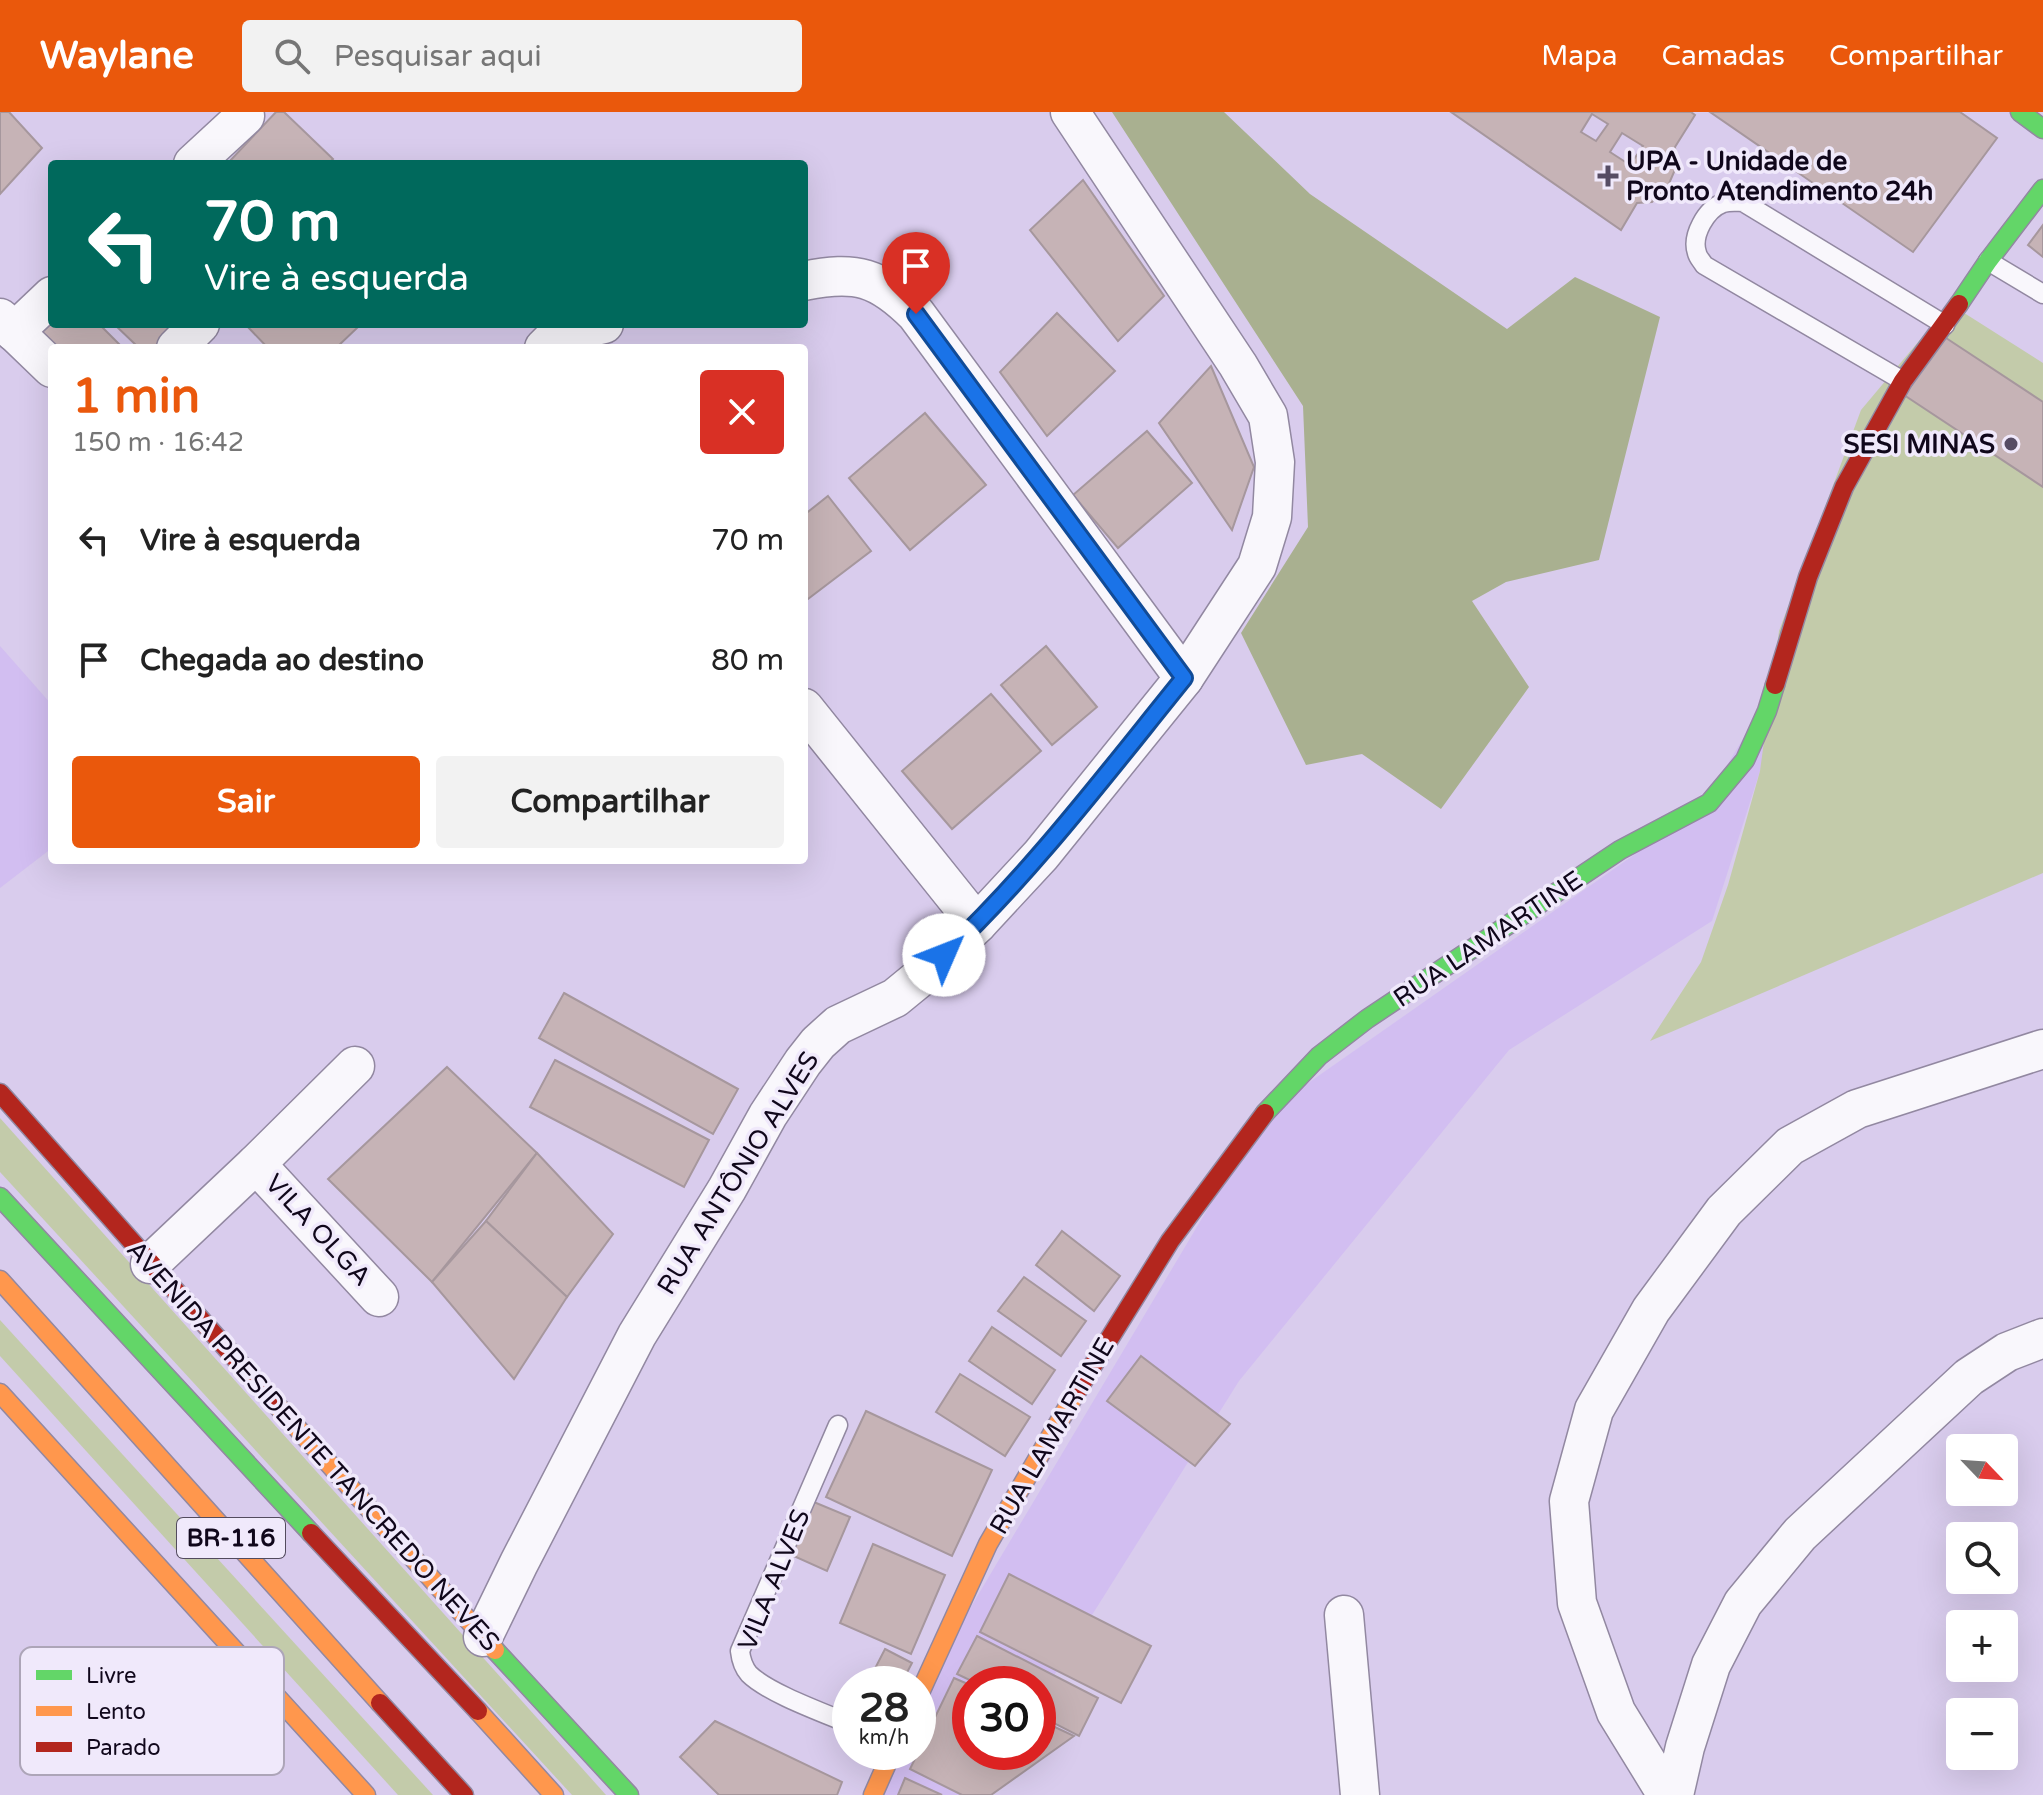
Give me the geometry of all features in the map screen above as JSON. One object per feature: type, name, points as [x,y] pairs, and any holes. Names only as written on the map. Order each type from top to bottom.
[{"type":"main road","points":[[2020,112],[2043,129]]},
{"type":"main road","name":"RUA LAMARTINE","points":[[932,1666],[988,1544],[1077,1390],[1170,1241],[1264,1114],[1319,1056],[1367,1019],[1620,850],[1709,803],[1745,760],[1767,711],[1808,577],[1844,487],[1903,381],[2043,189]]},
{"type":"main road","name":"AVENIDA PRESIDENTE TANCREDO NEVES","points":[[0,1093],[483,1637],[629,1795]]},
{"type":"main road","name":"BR-116","points":[[0,1197],[554,1795]]},
{"type":"main road","name":"BR-116","points":[[0,1280],[464,1795]]},
{"type":"main road","points":[[0,1393],[231,1647]]},
{"type":"main road","points":[[284,1705],[366,1795]]},
{"type":"main road","points":[[873,1795],[884,1770]]},
{"type":"street","name":"RUA ANTÔNIO ALVES","points":[[483,1637],[637,1335],[803,1062],[838,1025],[895,998],[928,971],[1041,855],[1184,678],[1257,566],[1272,517],[1275,462],[1268,416],[1238,365],[1070,112]]},
{"type":"street","points":[[197,160],[245,116]]},
{"type":"street","points":[[808,281],[847,276],[873,281],[896,294],[916,314],[1184,678]]},
{"type":"street","points":[[48,299],[7,325],[48,364]]},
{"type":"street","points":[[180,344],[196,328]]},
{"type":"street","points":[[548,344],[557,335],[587,328]]},
{"type":"street","points":[[808,713],[977,924]]},
{"type":"street","points":[[1667,1795],[1616,1712],[1577,1603],[1569,1501],[1594,1410],[1651,1310],[1724,1211],[1790,1146],[1857,1109],[2043,1049]]},
{"type":"street","name":"VILA OLGA","points":[[150,1264],[355,1066]]},
{"type":"street","name":"VILA OLGA","points":[[256,1164],[379,1297]]},
{"type":"street","points":[[1674,1795],[1685,1747],[1711,1665],[1743,1603],[1800,1534],[1969,1377],[2007,1352],[2043,1338]]},
{"type":"street","points":[[1344,1615],[1360,1795]]},
{"type":"lane","points":[[1903,381],[1704,265],[1696,252],[1696,237],[1710,212],[1720,204],[1743,202],[1945,325]]},
{"type":"lane","points":[[1988,261],[2043,294]]},
{"type":"lane","name":"VILA ALVES","points":[[832,1716],[768,1687],[750,1675],[742,1665],[740,1651],[838,1425]]},
{"type":"shaded area","points":[[1801,643],[1712,921],[1509,1050],[1239,1381],[1056,1672],[1056,1666],[952,1666],[952,1770],[974,1770],[979,1795],[869,1795],[881,1770],[936,1770],[936,1666],[1264,1114],[1701,808]]},
{"type":"shaded area","points":[[0,646],[48,700],[48,851],[0,888]]},
{"type":"green space","points":[[1112,112],[1224,112],[1310,194],[1507,329],[1575,277],[1660,317],[1599,560],[1506,582],[1472,601],[1529,687],[1441,809],[1362,754],[1306,765],[1241,633],[1308,527],[1303,406]]},
{"type":"green space","points":[[1950,304],[2043,363],[2043,873],[1650,1041],[1701,962],[1728,885],[1760,771],[1779,631],[1861,410]]},
{"type":"green space","points":[[0,1118],[606,1795],[572,1795],[0,1172]]},
{"type":"green space","points":[[0,1320],[433,1795],[398,1795],[284,1669],[284,1647],[264,1647],[0,1356]]},
{"type":"building","points":[[0,112],[9,112],[42,148],[0,194]]},
{"type":"building","points":[[276,112],[284,112],[333,159],[332,160],[231,160]]},
{"type":"building","name":"UPA - Unidade de Pronto Atendimento 24h","points":[[1451,112],[1691,112],[1695,115],[1675,147],[1677,165],[1668,186],[1652,202],[1637,203],[1621,230]],"holes":[[[1592,114],[1608,124],[1596,141],[1581,132]],[[1622,133],[1643,146],[1630,165],[1610,152]]]},
{"type":"building","points":[[1710,112],[1960,112],[1997,138],[1913,252]]},
{"type":"building","points":[[1083,180],[1164,296],[1118,341],[1030,230]]},
{"type":"building","points":[[2043,225],[2043,257],[2028,245]]},
{"type":"building","points":[[1057,313],[1115,371],[1047,436],[1000,372]]},
{"type":"building","points":[[48,320],[48,328],[103,328],[119,344],[48,344],[48,347],[28,340]]},
{"type":"building","points":[[118,328],[173,328],[158,344],[135,344]]},
{"type":"building","points":[[249,328],[357,328],[340,344],[264,344]]},
{"type":"building","name":"SESI MINAS","points":[[1943,336],[2043,402],[2043,487],[1904,395]]},
{"type":"building","points":[[1211,366],[1254,467],[1232,530],[1159,423]]},
{"type":"building","points":[[925,413],[986,485],[910,550],[849,478]]},
{"type":"building","points":[[1147,431],[1192,483],[1118,548],[1073,495]]},
{"type":"building","points":[[828,496],[871,551],[808,599],[808,512]]},
{"type":"building","points":[[1046,646],[1097,707],[1052,745],[1001,685]]},
{"type":"building","points":[[991,694],[1041,751],[952,829],[902,771]]},
{"type":"building","points":[[564,993],[738,1089],[713,1134],[539,1038]]},
{"type":"building","points":[[555,1060],[709,1140],[684,1187],[530,1107]]},
{"type":"building","points":[[447,1067],[537,1153],[432,1282],[328,1179]]},
{"type":"building","points":[[537,1153],[613,1234],[567,1297],[486,1221]]},
{"type":"building","points":[[486,1221],[567,1297],[514,1379],[432,1282]]},
{"type":"building","points":[[1062,1231],[1120,1276],[1094,1311],[1036,1265]]},
{"type":"building","points":[[1024,1277],[1086,1321],[1061,1356],[998,1311]]},
{"type":"building","points":[[992,1327],[1055,1370],[1032,1404],[969,1361]]},
{"type":"building","points":[[1141,1356],[1230,1424],[1195,1466],[1107,1401]]},
{"type":"building","points":[[960,1374],[1030,1417],[1005,1456],[936,1412]]},
{"type":"building","points":[[866,1411],[992,1470],[952,1556],[826,1497]]},
{"type":"building","points":[[809,1500],[850,1517],[827,1571],[787,1553]]},
{"type":"building","points":[[873,1544],[945,1575],[911,1654],[840,1623]]},
{"type":"building","points":[[1009,1574],[1151,1646],[1121,1703],[1056,1670],[1056,1666],[1048,1666],[980,1632]]},
{"type":"building","points":[[977,1636],[1036,1666],[961,1666]]},
{"type":"building","points":[[885,1649],[912,1663],[910,1666],[876,1666]]},
{"type":"building","points":[[1056,1676],[1098,1698],[1079,1736],[1056,1724]]},
{"type":"building","points":[[952,1682],[952,1770],[1026,1770],[991,1795],[962,1795],[912,1770],[936,1770],[936,1715]]},
{"type":"building","points":[[715,1721],[842,1782],[837,1795],[719,1795],[680,1757]]},
{"type":"building","points":[[1056,1728],[1074,1736],[1056,1749]]},
{"type":"building","points":[[905,1778],[942,1795],[898,1795]]},
{"type":"traffic: fast","points":[[2020,112],[2043,129]]},
{"type":"traffic: fast","points":[[1959,304],[2043,189]]},
{"type":"traffic: fast","points":[[1265,1113],[1319,1056],[1367,1019],[1620,850],[1709,803],[1745,760],[1775,685]]},
{"type":"traffic: fast","points":[[0,1197],[311,1533]]},
{"type":"traffic: fast","points":[[495,1650],[629,1795]]},
{"type":"traffic: slow","points":[[0,1280],[380,1703]]},
{"type":"traffic: slow","points":[[932,1666],[988,1544],[1077,1391]]},
{"type":"traffic: slow","points":[[0,1393],[231,1647]]},
{"type":"traffic: slow","points":[[274,1402],[495,1650]]},
{"type":"traffic: slow","points":[[284,1705],[366,1795]]},
{"type":"traffic: slow","points":[[478,1711],[554,1795]]},
{"type":"traffic: slow","points":[[873,1795],[884,1770]]},
{"type":"traffic: jam","points":[[1775,685],[1808,577],[1844,487],[1903,381],[1959,304]]},
{"type":"traffic: jam","points":[[0,1093],[274,1402]]},
{"type":"traffic: jam","points":[[1077,1391],[1170,1241],[1265,1113]]},
{"type":"traffic: jam","points":[[311,1533],[478,1711]]},
{"type":"traffic: jam","points":[[380,1703],[464,1795]]},
{"type":"place","name":"UPA - Unidade de Pronto Atendimento 24h","points":[[1608,176]]},
{"type":"place","name":"SESI MINAS","points":[[2011,444]]},
{"type":"route","points":[[916,314],[1184,678],[1041,855],[944,955]]}]
